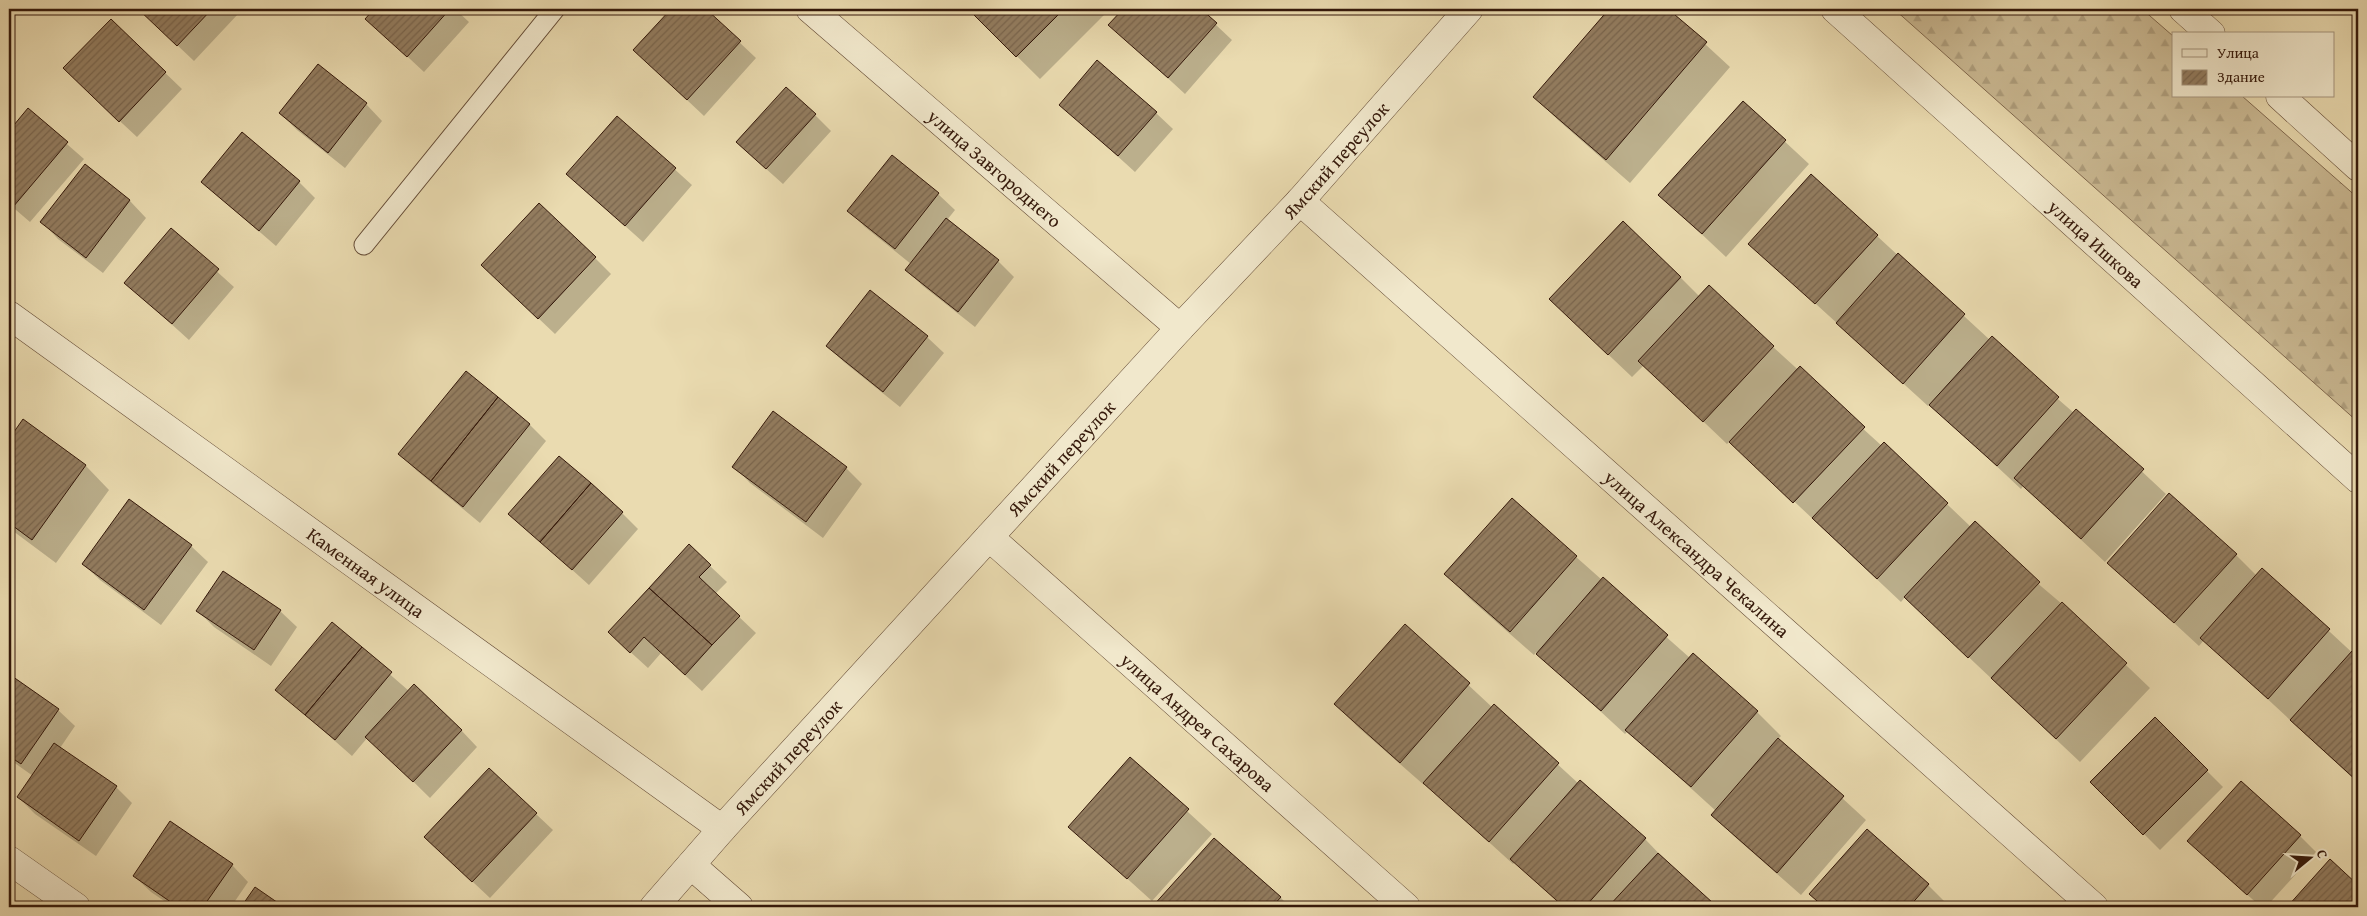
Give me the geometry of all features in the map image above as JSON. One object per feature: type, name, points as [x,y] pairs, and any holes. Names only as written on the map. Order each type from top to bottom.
[{"type":"street","name":"улица Завгороднего","points":[[810,9],[1180,328]]},
{"type":"street","name":"Ямский переулок","points":[[654,907],[722,829],[1180,328],[1300,201],[1469,9]]},
{"type":"street","name":"улица Ишкова","points":[[1835,9],[2358,479]]},
{"type":"street","points":[[2184,9],[2209,32]]},
{"type":"street","points":[[2282,98],[2358,167]]},
{"type":"street","name":"улица Александра Чекалина","points":[[1300,201],[2094,907]]},
{"type":"street","name":"Каменная улица","points":[[9,316],[722,829]]},
{"type":"street","name":"улица Андрея Сахарова","points":[[989,537],[1406,907]]},
{"type":"street","points":[[9,860],[76,907]]},
{"type":"street","points":[[691,865],[738,907]]},
{"type":"lane","points":[[364,245],[554,9]]},
{"type":"green space","points":[[1894,9],[2142,9],[2172,35],[2172,98],[2244,98],[2358,198],[2358,422]]},
{"type":"building","points":[[138,9],[212,9],[177,46]]},
{"type":"building","points":[[374,9],[450,9],[407,57],[365,19]]},
{"type":"building","points":[[671,9],[706,9],[741,41],[687,100],[633,50]]},
{"type":"building","points":[[968,9],[1064,9],[1016,57]]},
{"type":"building","points":[[1123,9],[1201,9],[1217,23],[1168,78],[1108,25]]},
{"type":"building","points":[[1609,9],[1668,9],[1707,42],[1606,160],[1533,97]]},
{"type":"building","points":[[111,19],[166,72],[119,122],[63,68]]},
{"type":"building","points":[[1097,60],[1157,112],[1118,156],[1059,105]]},
{"type":"building","points":[[318,64],[367,103],[328,153],[279,113]]},
{"type":"building","points":[[786,87],[816,114],[766,169],[736,142]]},
{"type":"building","points":[[1743,101],[1786,140],[1702,234],[1658,195]]},
{"type":"building","points":[[28,108],[68,142],[13,207],[9,203],[9,131]]},
{"type":"building","points":[[617,116],[676,168],[625,226],[566,174]]},
{"type":"building","points":[[242,132],[300,181],[259,231],[201,182]]},
{"type":"building","points":[[892,155],[939,193],[895,249],[847,211]]},
{"type":"building","points":[[85,164],[130,200],[86,258],[40,222]]},
{"type":"building","points":[[1811,174],[1878,235],[1815,304],[1748,244]]},
{"type":"building","points":[[539,203],[596,257],[538,319],[481,265]]},
{"type":"building","points":[[946,218],[999,260],[958,312],[905,270]]},
{"type":"building","points":[[1623,221],[1681,277],[1608,355],[1549,299]]},
{"type":"building","points":[[171,228],[219,269],[172,324],[124,283]]},
{"type":"building","points":[[1898,253],[1965,314],[1903,384],[1836,323]]},
{"type":"building","points":[[1709,285],[1774,346],[1703,422],[1638,361]]},
{"type":"building","points":[[870,290],[928,336],[883,392],[826,346]]},
{"type":"building","points":[[1992,336],[2059,397],[1997,466],[1929,405]]},
{"type":"building","points":[[1800,366],[1865,427],[1793,503],[1729,442]]},
{"type":"building","points":[[466,371],[498,397],[431,481],[398,454]]},
{"type":"building","points":[[498,397],[530,424],[463,507],[431,481]]},
{"type":"building","points":[[2076,409],[2144,469],[2081,539],[2014,478]]},
{"type":"building","points":[[773,411],[847,467],[806,522],[732,467]]},
{"type":"building","points":[[23,419],[86,465],[32,540],[9,523],[9,439]]},
{"type":"building","points":[[1884,442],[1948,503],[1877,579],[1812,518]]},
{"type":"building","points":[[559,456],[591,483],[540,542],[508,514]]},
{"type":"building","points":[[591,483],[623,512],[572,570],[540,542]]},
{"type":"building","points":[[2169,493],[2237,554],[2174,623],[2107,563]]},
{"type":"building","points":[[1512,498],[1577,556],[1510,632],[1444,574]]},
{"type":"building","points":[[129,499],[192,545],[144,610],[82,564]]},
{"type":"building","points":[[1975,521],[2040,582],[1968,658],[1904,597]]},
{"type":"building","points":[[689,544],[711,565],[699,577],[740,616],[712,645],[649,588]]},
{"type":"building","points":[[2262,568],[2330,629],[2268,699],[2200,638]]},
{"type":"building","points":[[223,571],[281,610],[254,650],[196,611]]},
{"type":"building","points":[[1603,577],[1668,635],[1601,711],[1536,654]]},
{"type":"building","points":[[649,588],[712,645],[685,675],[644,637],[630,653],[608,632]]},
{"type":"building","points":[[2062,602],[2127,663],[2056,739],[1991,678]]},
{"type":"building","points":[[332,622],[362,647],[305,715],[275,690]]},
{"type":"building","points":[[1405,624],[1470,683],[1400,763],[1334,704]]},
{"type":"building","points":[[362,647],[392,672],[335,740],[305,715]]},
{"type":"building","points":[[2352,651],[2358,656],[2357,781],[2290,720]]},
{"type":"building","points":[[1693,653],[1758,711],[1691,787],[1625,730]]},
{"type":"building","points":[[9,674],[59,709],[21,764],[9,756]]},
{"type":"building","points":[[414,684],[462,730],[413,782],[365,737]]},
{"type":"building","points":[[1494,704],[1559,763],[1489,842],[1423,783]]},
{"type":"building","points":[[2155,717],[2208,770],[2143,835],[2090,782]]},
{"type":"building","points":[[1778,738],[1844,796],[1777,873],[1711,815]]},
{"type":"building","points":[[54,743],[117,786],[79,841],[17,797]]},
{"type":"building","points":[[1130,757],[1189,809],[1127,879],[1068,827]]},
{"type":"building","points":[[489,768],[537,813],[472,882],[424,837]]},
{"type":"building","points":[[1580,780],[1646,838],[1585,907],[1564,907],[1510,859]]},
{"type":"building","points":[[2241,781],[2301,835],[2247,895],[2187,841]]},
{"type":"building","points":[[170,821],[233,864],[203,907],[178,907],[133,876]]},
{"type":"building","points":[[1867,829],[1929,884],[1909,907],[1824,907],[1809,894]]},
{"type":"building","points":[[1214,838],[1281,897],[1272,907],[1152,907]]},
{"type":"building","points":[[1658,853],[1713,903],[1709,907],[1608,907]]},
{"type":"building","points":[[2330,859],[2358,885],[2358,907],[2287,907]]},
{"type":"building","points":[[255,887],[284,907],[241,907]]}]
